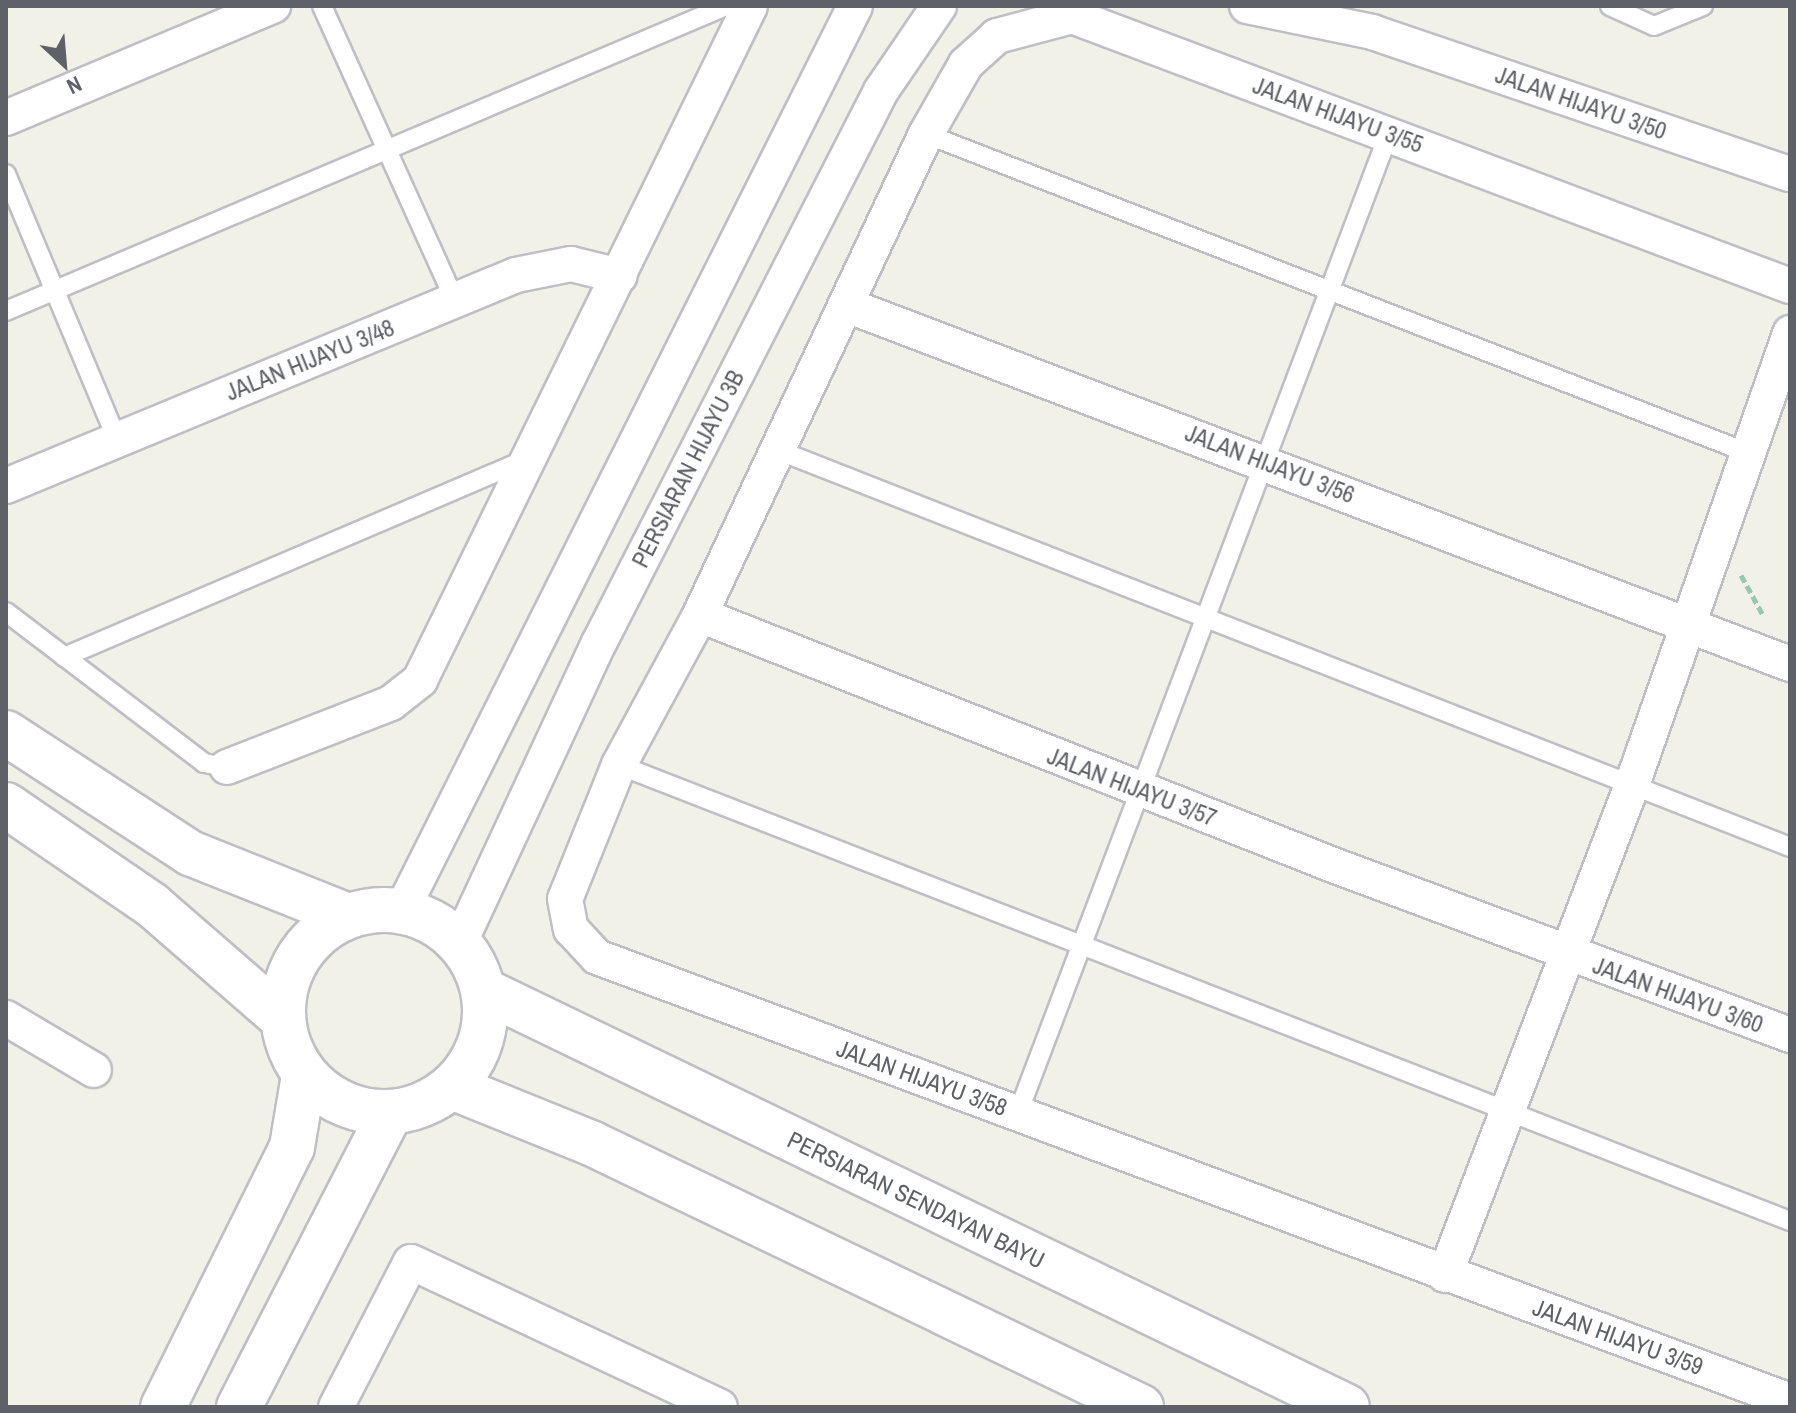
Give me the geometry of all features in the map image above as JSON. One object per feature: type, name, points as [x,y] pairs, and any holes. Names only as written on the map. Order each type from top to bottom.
[{"type":"street","points":[[6,118],[273,6]]},
{"type":"street","points":[[227,767],[391,703],[432,660],[750,6]]},
{"type":"street","points":[[401,912],[855,6]]},
{"type":"street","name":"PERSIARAN HIJAYU 3B","points":[[459,944],[599,643],[874,105],[939,6]]},
{"type":"street","points":[[1247,6],[1372,32]]},
{"type":"street","points":[[1326,6],[1372,32]]},
{"type":"street","name":"JALAN HIJAYU 3/55","points":[[775,449],[849,306],[926,134],[966,64],[997,36],[1072,16],[1790,286]]},
{"type":"street","name":"JALAN HIJAYU 3/50","points":[[1372,32],[1790,174]]},
{"type":"street","name":"JALAN HIJAYU 3/48","points":[[6,486],[541,267],[571,264],[620,276]]},
{"type":"street","name":"JALAN HIJAYU 3/56","points":[[849,306],[1263,460],[1688,628],[1790,664]]},
{"type":"street","points":[[1445,1275],[1632,785],[1751,454],[1790,333]]},
{"type":"street","name":"JALAN HIJAYU 3/58","points":[[775,449],[700,615],[619,765],[565,899],[571,929],[597,957],[1445,1275]]},
{"type":"street","name":"JALAN HIJAYU 3/57","points":[[700,615],[1142,792],[1566,955]]},
{"type":"street","points":[[6,733],[190,853],[348,916],[401,912],[418,915],[459,944],[485,991],[485,1026],[474,1060],[452,1087],[390,1113],[328,1096],[304,1075],[282,1018],[152,905],[6,805]]},
{"type":"street","points":[[282,1018],[298,956],[348,916]]},
{"type":"street","name":"JALAN HIJAYU 3/60","points":[[1566,955],[1790,1035]]},
{"type":"street","name":"PERSIARAN SENDAYAN BAYU","points":[[485,991],[1347,1407]]},
{"type":"street","points":[[6,1018],[94,1070]]},
{"type":"street","points":[[163,1407],[292,1147],[304,1075]]},
{"type":"street","points":[[452,1087],[593,1144],[1141,1407]]},
{"type":"street","points":[[239,1407],[390,1113]]},
{"type":"street","points":[[336,1407],[411,1262],[720,1407]]},
{"type":"street","name":"JALAN HIJAYU 3/59","points":[[1445,1275],[1790,1401]]},
{"type":"lane","points":[[322,6],[455,300]]},
{"type":"lane","points":[[6,311],[726,6]]},
{"type":"lane","points":[[1610,6],[1654,26],[1703,6]]},
{"type":"lane","points":[[1018,1113],[1208,621],[1326,289],[1389,133]]},
{"type":"lane","points":[[926,134],[1751,454]]},
{"type":"lane","points":[[6,174],[117,440]]},
{"type":"lane","points":[[775,449],[1790,847]]},
{"type":"lane","points":[[64,657],[530,458]]},
{"type":"lane","points":[[6,612],[204,763],[227,767]]},
{"type":"lane","points":[[619,765],[1084,942],[1790,1221]]},
{"type":"path","points":[[1746,560],[1741,575],[1761,614],[1775,619]]}]
